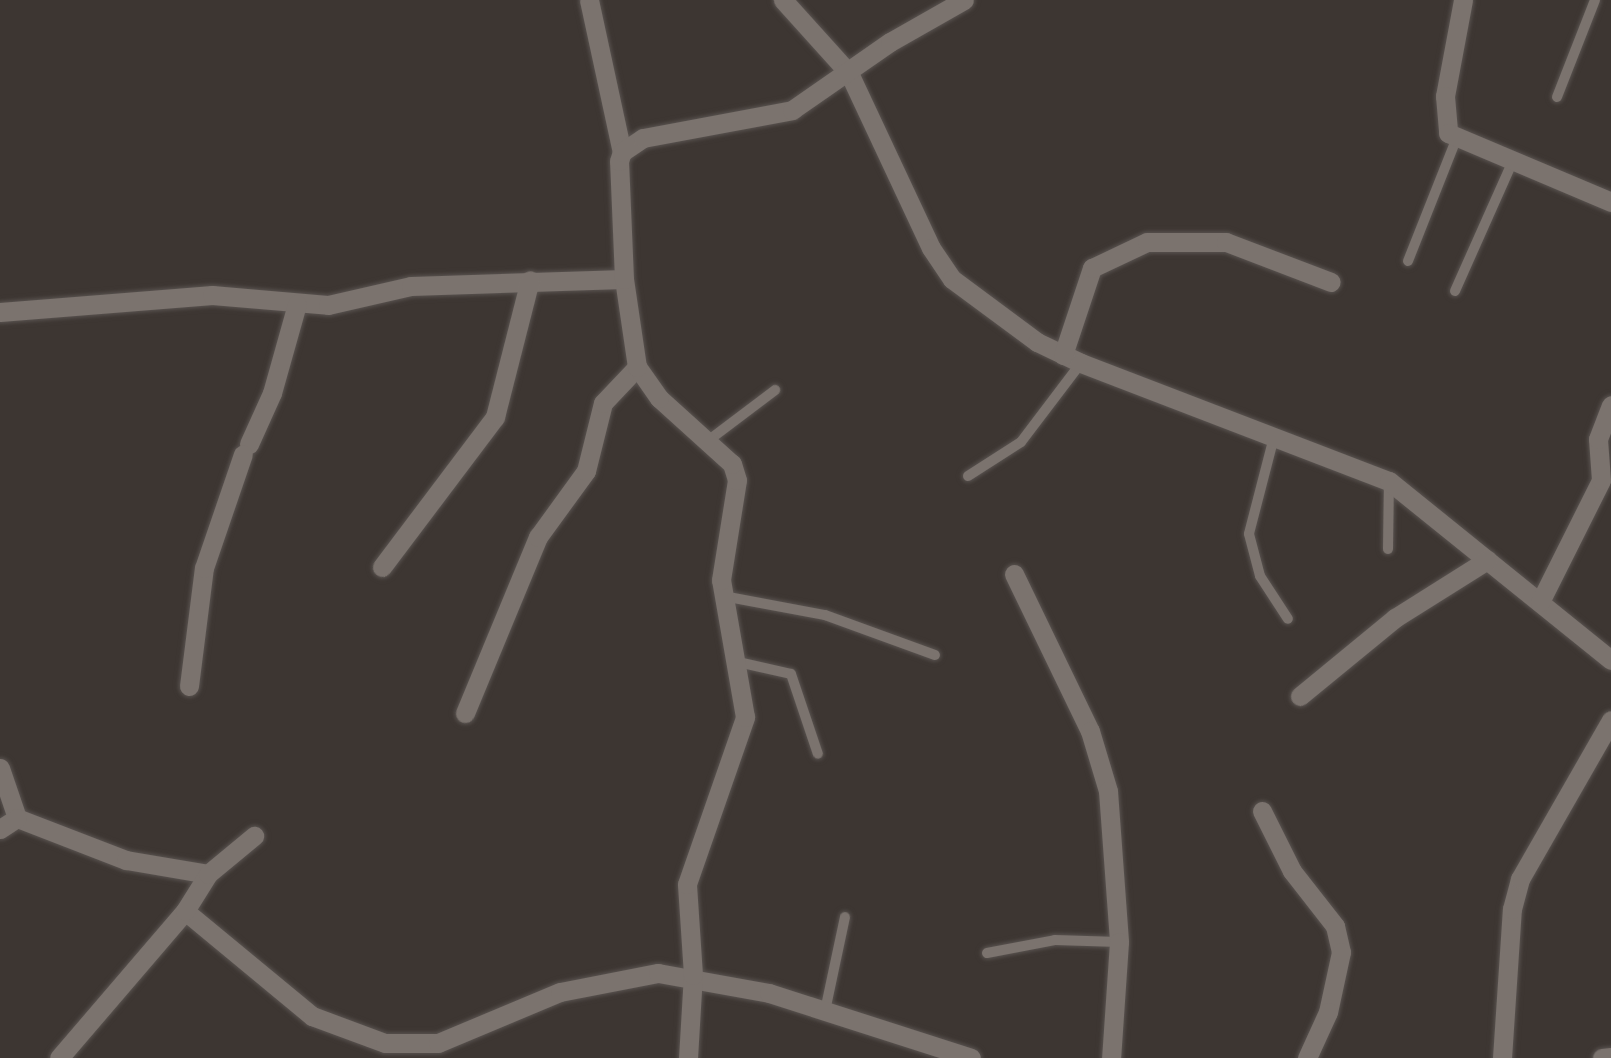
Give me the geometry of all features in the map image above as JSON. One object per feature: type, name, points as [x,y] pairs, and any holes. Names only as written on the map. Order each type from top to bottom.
[{"type":"street","points":[[589,0],[622,152],[624,279],[637,367],[659,398],[709,440],[737,480],[725,541],[723,596],[738,662],[745,717],[736,755],[687,884],[693,975],[688,1058]]},
{"type":"street","points":[[783,0],[849,73],[931,248],[953,278],[1072,359],[1389,481],[1611,660]]},
{"type":"street","points":[[622,152],[643,138],[792,110],[964,0]]},
{"type":"street","points":[[1463,0],[1443,122],[1455,142],[1513,162],[1611,202]]},
{"type":"street","points":[[1072,359],[1092,268],[1147,242],[1226,242],[1331,282]]},
{"type":"street","points":[[0,312],[212,295],[328,305],[411,286],[624,279]]},
{"type":"street","points":[[382,567],[495,417],[530,280]]},
{"type":"street","points":[[190,686],[204,568],[246,449],[272,393],[297,304]]},
{"type":"street","points":[[465,713],[538,537],[586,471],[603,403],[637,367]]},
{"type":"street","points":[[1540,602],[1601,480],[1598,439],[1611,405]]},
{"type":"street","points":[[1300,696],[1395,618],[1487,560]]},
{"type":"street","points":[[1014,574],[1100,764],[1119,942],[1111,1058]]},
{"type":"street","points":[[1502,1058],[1512,909],[1520,879],[1611,720]]},
{"type":"street","points":[[0,768],[17,818]]},
{"type":"street","points":[[1262,811],[1292,871],[1335,926],[1341,952],[1328,1012],[1307,1058]]},
{"type":"street","points":[[0,829],[17,818]]},
{"type":"street","points":[[17,818],[126,860],[208,874]]},
{"type":"street","points":[[59,1058],[185,911],[208,874],[254,836]]},
{"type":"street","points":[[185,911],[312,1016],[408,1046],[438,1043],[514,1008],[594,982],[693,975],[825,1012],[971,1058]]},
{"type":"street","points":[[1602,1058],[1611,1057]]},
{"type":"lane","points":[[1557,97],[1595,0]]},
{"type":"lane","points":[[1408,261],[1455,142]]},
{"type":"lane","points":[[1455,291],[1513,162]]},
{"type":"lane","points":[[968,476],[1021,442],[1072,359]]},
{"type":"lane","points":[[709,440],[775,390]]},
{"type":"lane","points":[[1274,438],[1249,534],[1260,576],[1287,619]]},
{"type":"lane","points":[[1388,549],[1389,481]]},
{"type":"lane","points":[[723,596],[825,615],[935,655]]},
{"type":"lane","points":[[738,662],[791,674],[818,754]]},
{"type":"lane","points":[[825,1012],[845,917]]},
{"type":"lane","points":[[987,953],[1055,940],[1119,942]]}]
